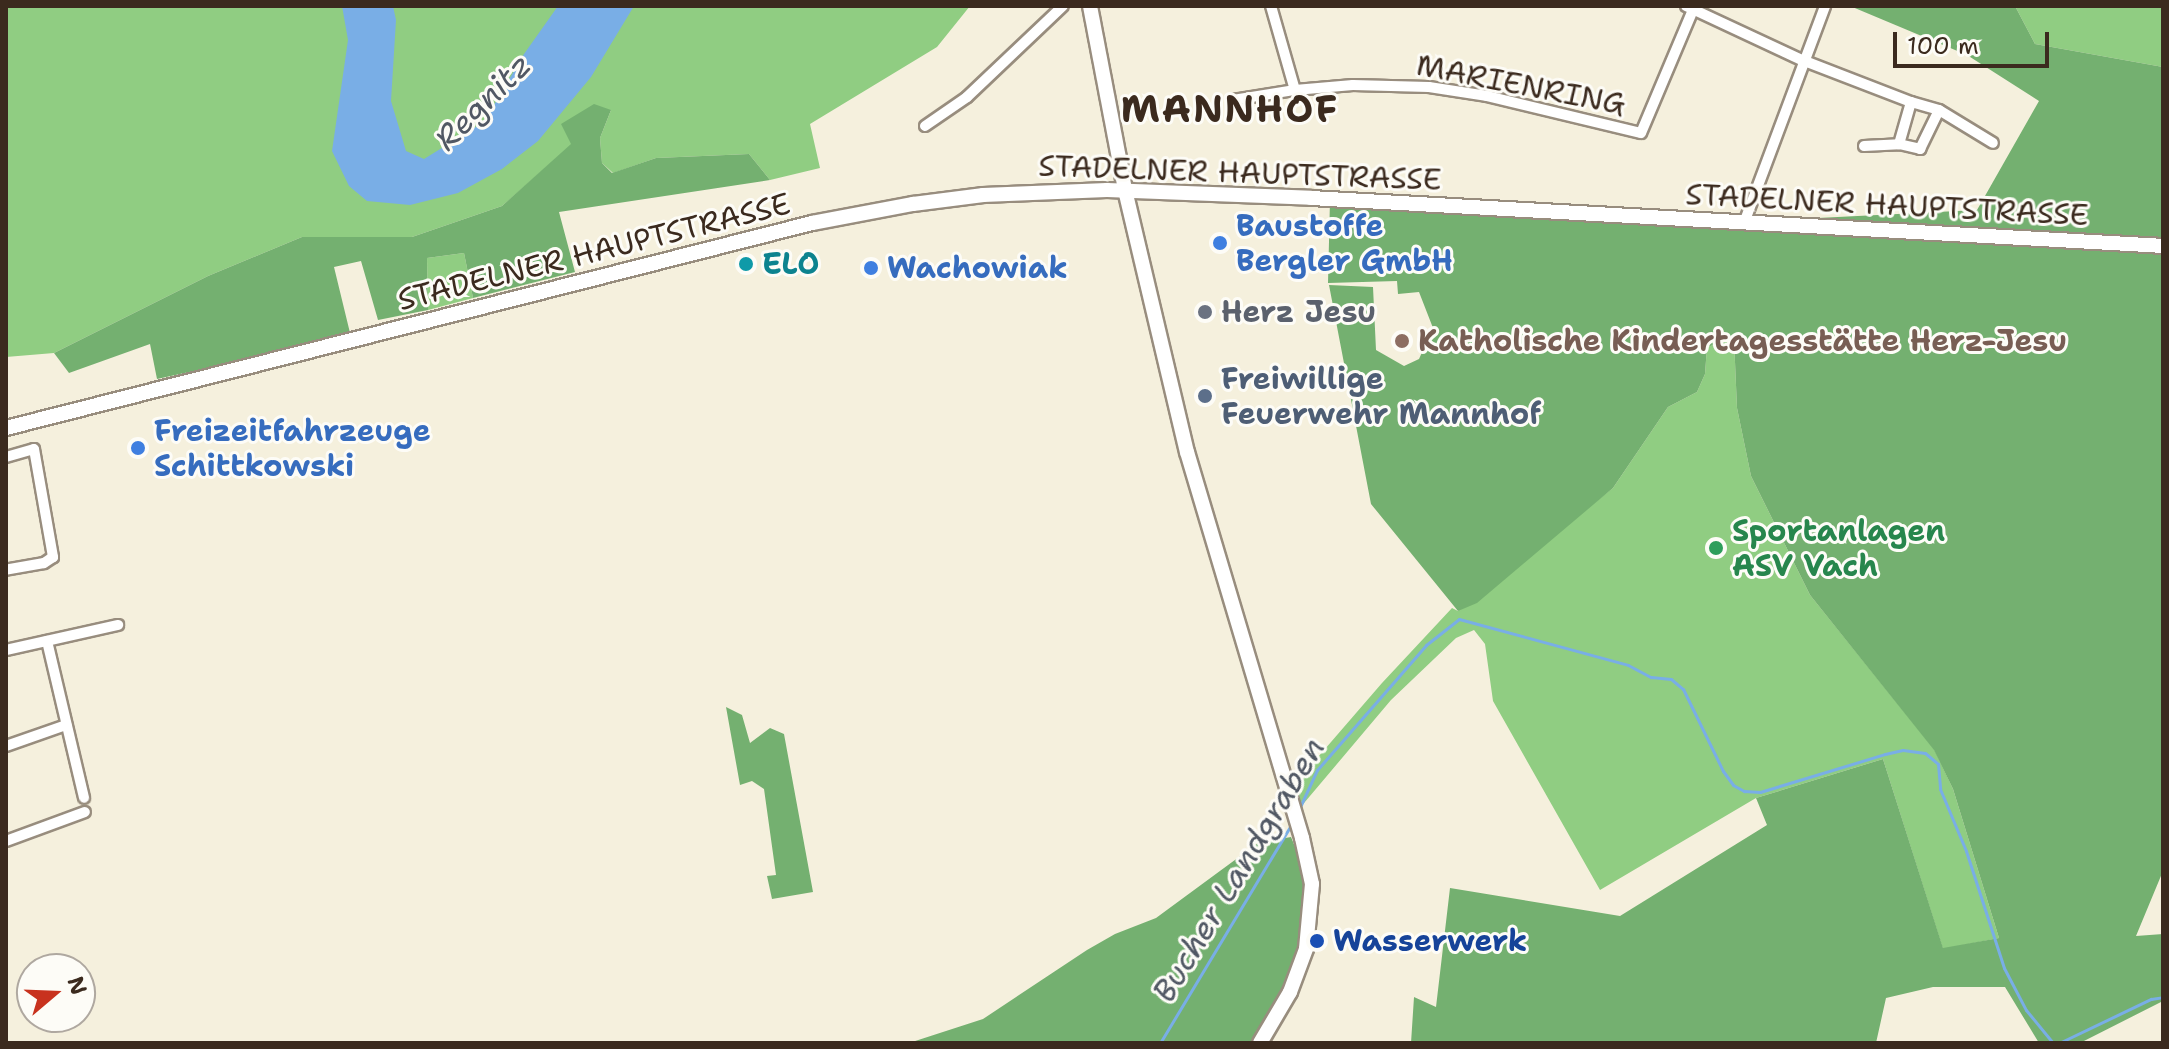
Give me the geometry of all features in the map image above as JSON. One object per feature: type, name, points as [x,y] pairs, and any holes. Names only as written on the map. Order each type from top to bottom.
[{"type":"main road","points":[[1090,6],[1125,190],[1187,452],[1302,838],[1312,884],[1306,949],[1295,982],[1260,1043]]},
{"type":"main road","name":"STADELNER HAUPTSTRASSE","points":[[6,428],[847,215],[983,195],[1125,190],[2163,246]]},
{"type":"street","points":[[925,126],[967,97],[1063,6]]},
{"type":"street","points":[[1271,6],[1295,90]]},
{"type":"street","points":[[1744,223],[1802,60],[1825,6]]},
{"type":"street","points":[[1690,8],[1802,60],[1939,110],[1993,143]]},
{"type":"street","name":"MARIENRING","points":[[1233,100],[1353,85],[1429,87],[1487,96],[1641,133],[1690,8]]},
{"type":"street","points":[[1899,144],[1911,102]]},
{"type":"street","points":[[1864,146],[1899,144],[1920,149],[1939,110]]},
{"type":"street","points":[[6,457],[34,449],[53,557],[44,563],[6,570]]},
{"type":"street","points":[[6,650],[118,625]]},
{"type":"street","points":[[47,641],[84,798]]},
{"type":"street","points":[[6,746],[66,725]]},
{"type":"street","points":[[6,841],[85,812]]},
{"type":"green space","points":[[6,6],[970,6],[937,47],[810,124],[820,168],[770,180],[749,154],[656,158],[613,173],[602,163],[600,138],[611,110],[502,206],[412,237],[302,237],[208,276],[54,353],[6,357]]},
{"type":"green space","points":[[1850,6],[2015,6],[2035,44],[2163,67],[2163,871],[2136,936],[2163,934],[2163,1001],[2080,1043],[2039,1043],[2005,987],[1933,987],[1886,998],[1876,1043],[1411,1043],[1414,997],[1436,1007],[1450,888],[1620,916],[1767,825],[1756,798],[1883,759],[1943,948],[1999,938],[1953,789],[1934,750],[1810,595],[1751,476],[1737,408],[1734,339],[1707,347],[1705,374],[1697,392],[1668,407],[1613,488],[1477,603],[1458,611],[1371,504],[1329,285],[1373,287],[1376,350],[1404,366],[1419,359],[1433,328],[1419,292],[1398,294],[1397,281],[1328,283],[1330,200],[1741,222],[1977,210],[2039,101],[1967,55]]},
{"type":"green space","points":[[2015,6],[2163,6],[2163,67],[2035,44]]},
{"type":"green space","points":[[594,104],[611,110],[600,138],[602,163],[612,173],[656,158],[749,154],[770,180],[559,212],[575,272],[473,298],[464,253],[427,258],[428,310],[378,320],[361,261],[334,267],[351,337],[157,379],[150,344],[69,373],[54,353],[208,276],[302,237],[412,237],[502,206],[571,144],[561,124]]},
{"type":"green space","points":[[464,253],[473,298],[428,310],[427,258]]},
{"type":"green space","points":[[1734,339],[1737,408],[1751,476],[1810,595],[1934,749],[1953,789],[1999,938],[1943,949],[1883,759],[1756,798],[1600,890],[1493,701],[1485,644],[1474,630],[1456,638],[1391,700],[1299,809],[1293,786],[1382,683],[1452,608],[1458,611],[1613,488],[1668,407],[1697,392],[1705,374],[1707,347]]},
{"type":"green space","points":[[726,707],[742,715],[750,743],[770,728],[784,734],[813,892],[772,899],[767,876],[776,875],[764,789],[752,781],[740,785]]},
{"type":"green space","points":[[1291,837],[1302,864],[1308,902],[1308,960],[1302,980],[1261,1043],[909,1043],[983,1019],[1087,950],[1115,934],[1156,918],[1258,843]]},
{"type":"water","points":[[342,6],[393,6],[396,20],[391,101],[406,151],[424,159],[484,122],[524,54],[558,6],[634,6],[591,77],[538,141],[502,169],[458,193],[410,205],[367,201],[349,186],[332,151],[348,40]]},
{"type":"waterway","name":"Bucher Landgraben","points":[[1299,809],[1317,770],[1426,645],[1459,619],[1628,665],[1651,677],[1671,679],[1683,689],[1723,771],[1733,785],[1744,791],[1760,792],[1903,750],[1925,753],[1938,764],[1940,789],[1966,851],[2004,968],[2026,1010],[2053,1043]]},
{"type":"waterway","name":"Bucher Landgraben","points":[[1160,1043],[1292,823]]},
{"type":"waterway","name":"Bucher Landgraben","points":[[2059,1043],[2151,999],[2163,997]]},
{"type":"place","name":"Baustoffe Bergler GmbH","points":[[1220,243]]},
{"type":"place","name":"ELO","points":[[746,264]]},
{"type":"place","name":"Wachowiak","points":[[871,268]]},
{"type":"place","name":"Herz Jesu","points":[[1205,312]]},
{"type":"place","name":"Katholische Kindertagesstätte Herz-Jesu","points":[[1402,341]]},
{"type":"place","name":"Freiwillige Feuerwehr Mannhof","points":[[1205,396]]},
{"type":"place","name":"Freizeitfahrzeuge Schittkowski","points":[[138,448]]},
{"type":"place","name":"Sportanlagen ASV Vach","points":[[1716,548]]},
{"type":"place","name":"Wasserwerk","points":[[1317,941]]},
{"type":"district","name":"MANNHOF","points":[[1230,109]]},
{"type":"water label","name":"Regnitz","points":[[483,102]]}]
